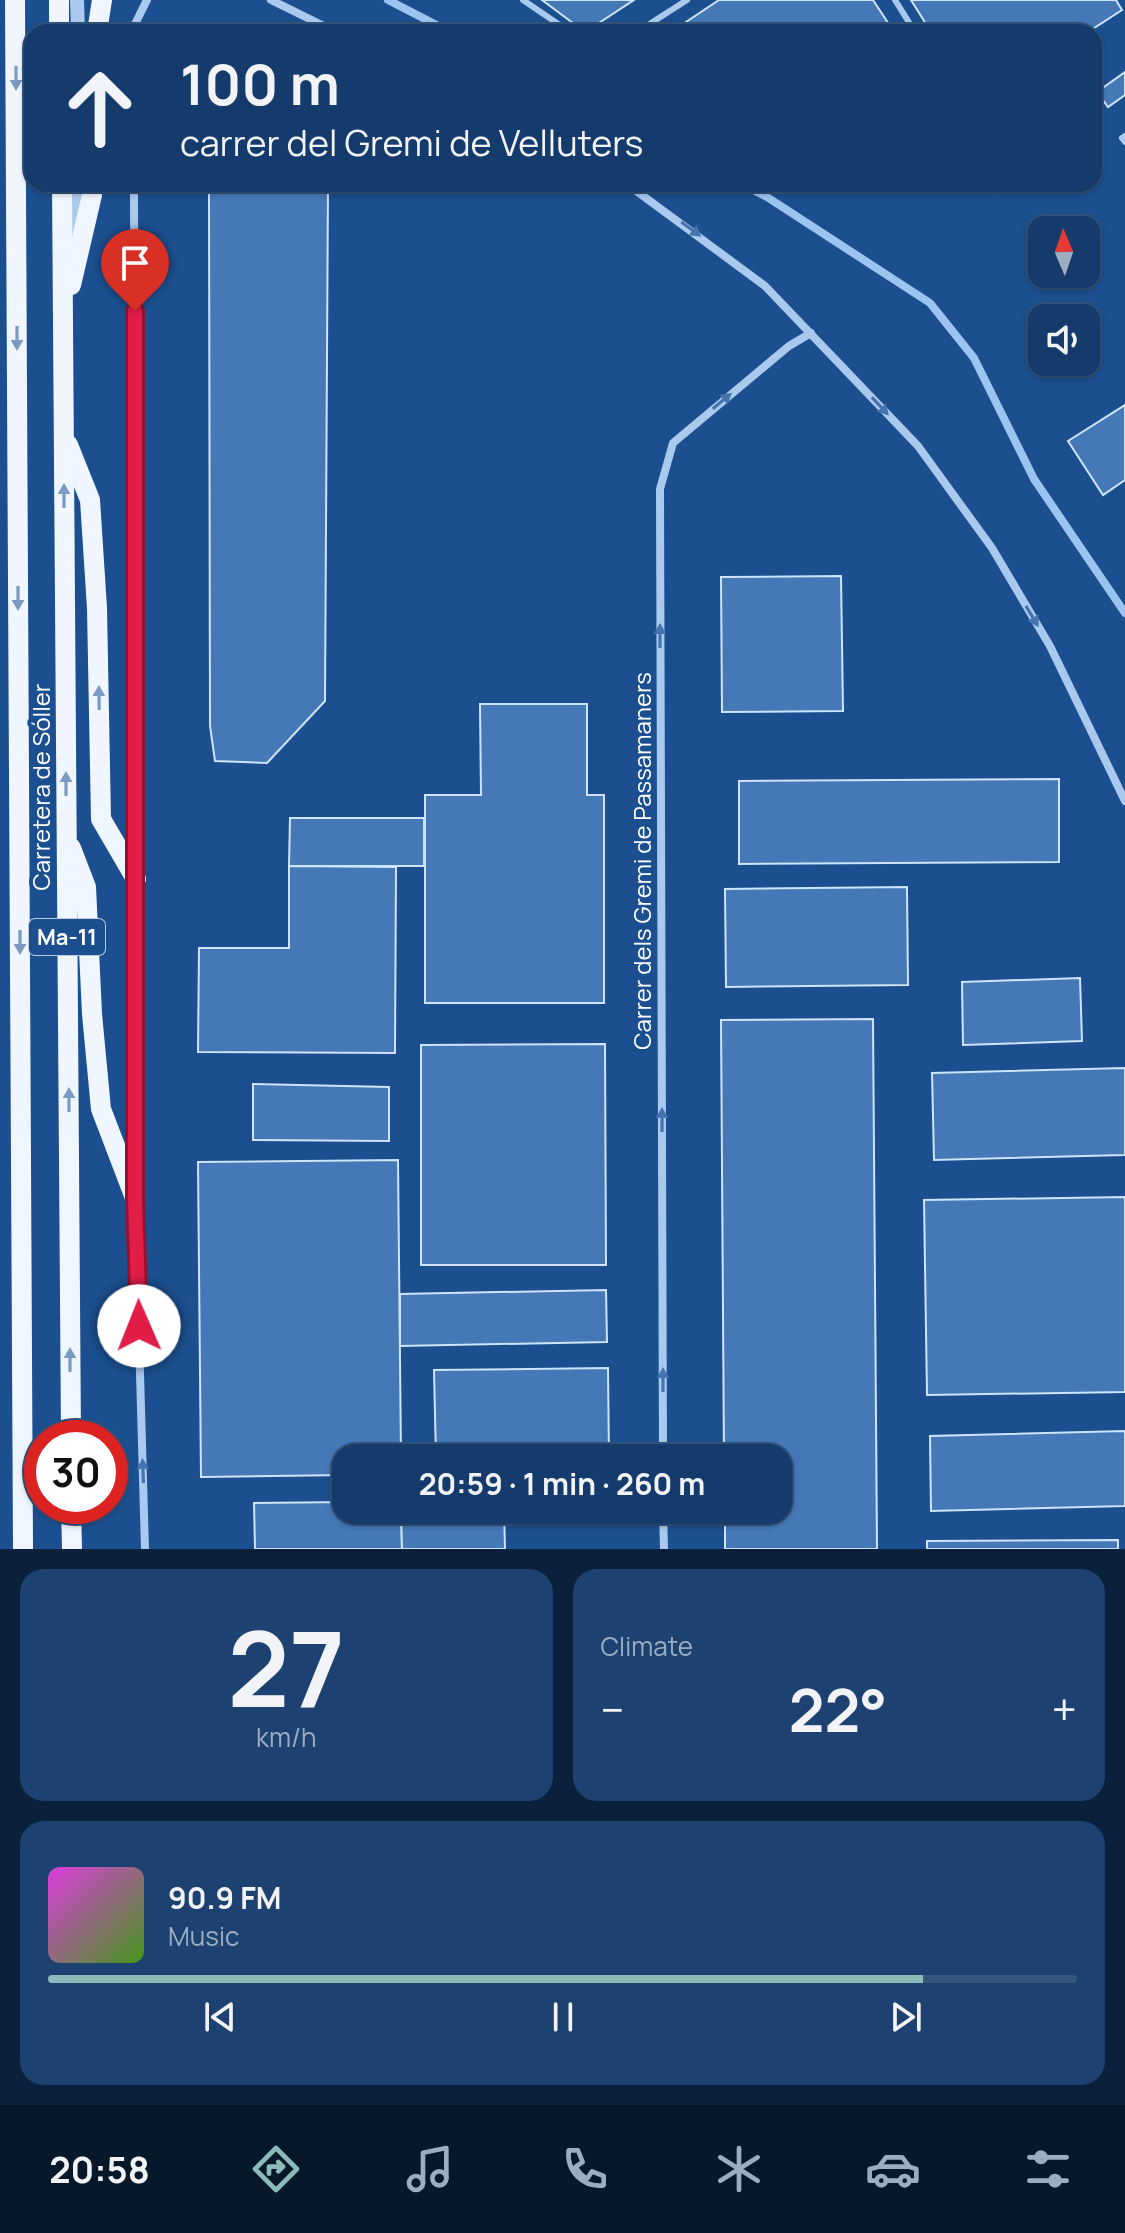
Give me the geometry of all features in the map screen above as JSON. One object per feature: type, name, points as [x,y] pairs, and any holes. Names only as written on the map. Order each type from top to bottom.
[{"type":"main road","name":"Carretera de Sóller","points":[[15,0],[23,1549]]},
{"type":"main road","points":[[59,0],[59,24]]},
{"type":"main road","points":[[98,24],[102,0]]},
{"type":"main road","name":"Carretera de Sóller","points":[[62,192],[71,1420]]},
{"type":"main road","points":[[63,316],[92,192]]},
{"type":"main road","points":[[64,436],[90,500],[97,608],[101,819],[136,879]]},
{"type":"main road","points":[[67,836],[86,887],[92,1014],[101,1109],[135,1198]]},
{"type":"main road","points":[[71,1524],[72,1549]]},
{"type":"street","points":[[77,0],[78,24]]},
{"type":"street","points":[[135,24],[147,0]]},
{"type":"street","points":[[271,0],[320,24]]},
{"type":"street","points":[[63,316],[78,192]]},
{"type":"street","points":[[134,192],[135,1198],[145,1549]]},
{"type":"street","points":[[638,192],[744,268],[811,333],[918,446],[992,548],[1050,646],[1125,801]]},
{"type":"street","name":"Carrer dels Gremi de Passamaners","points":[[663,1444],[660,489],[673,443],[789,346],[811,333]]},
{"type":"street","points":[[663,1524],[664,1549]]},
{"type":"lane","points":[[523,0],[558,24]]},
{"type":"lane","points":[[650,24],[687,0]]},
{"type":"lane","points":[[895,0],[910,24]]},
{"type":"lane","points":[[1125,136],[1122,138],[1125,142]]},
{"type":"building","points":[[542,0],[634,0],[597,24],[574,24]]},
{"type":"building","points":[[719,0],[873,0],[889,24],[683,24]]},
{"type":"building","points":[[911,0],[1116,0],[1122,10],[1100,24],[926,24]]},
{"type":"building","points":[[1125,72],[1125,95],[1108,107],[1102,99],[1102,88]]},
{"type":"building","points":[[209,192],[328,192],[325,701],[267,763],[215,761],[210,726]]},
{"type":"building","points":[[1125,405],[1125,480],[1103,495],[1068,441]]},
{"type":"building","points":[[841,576],[843,711],[722,712],[721,577]]},
{"type":"building","points":[[480,704],[587,704],[587,795],[604,795],[604,1003],[425,1003],[425,795],[481,795]]},
{"type":"building","points":[[1059,779],[1059,862],[739,864],[739,781]]},
{"type":"building","points":[[290,818],[424,818],[424,866],[289,866]]},
{"type":"building","points":[[289,866],[396,867],[395,1053],[198,1052],[199,948],[289,948]]},
{"type":"building","points":[[907,887],[908,985],[726,987],[725,889]]},
{"type":"building","points":[[1080,978],[1082,1041],[963,1045],[962,982]]},
{"type":"building","points":[[873,1019],[877,1549],[725,1549],[725,1524],[792,1524],[792,1444],[724,1444],[721,1020]]},
{"type":"building","points":[[605,1044],[606,1265],[421,1265],[421,1045]]},
{"type":"building","points":[[1125,1068],[1125,1155],[934,1160],[932,1073]]},
{"type":"building","points":[[253,1084],[389,1087],[389,1141],[253,1140]]},
{"type":"building","points":[[398,1160],[401,1444],[332,1444],[332,1475],[201,1477],[198,1162]]},
{"type":"building","points":[[1125,1197],[1125,1392],[927,1395],[924,1200]]},
{"type":"building","points":[[606,1290],[607,1342],[400,1346],[400,1294]]},
{"type":"building","points":[[608,1368],[609,1444],[436,1444],[434,1370]]},
{"type":"building","points":[[1125,1431],[1125,1506],[931,1511],[930,1436]]},
{"type":"building","points":[[332,1502],[332,1524],[401,1524],[402,1549],[255,1549],[254,1503]]},
{"type":"building","points":[[401,1524],[504,1524],[505,1549],[402,1549]]},
{"type":"building","points":[[1118,1540],[1118,1549],[927,1549],[927,1541]]},
{"type":"waterway","points":[[388,0],[434,24]]},
{"type":"waterway","points":[[757,192],[930,303],[974,358],[1034,479],[1125,613]]},
{"type":"route","points":[[135,311],[135,1198],[139,1326]]}]
